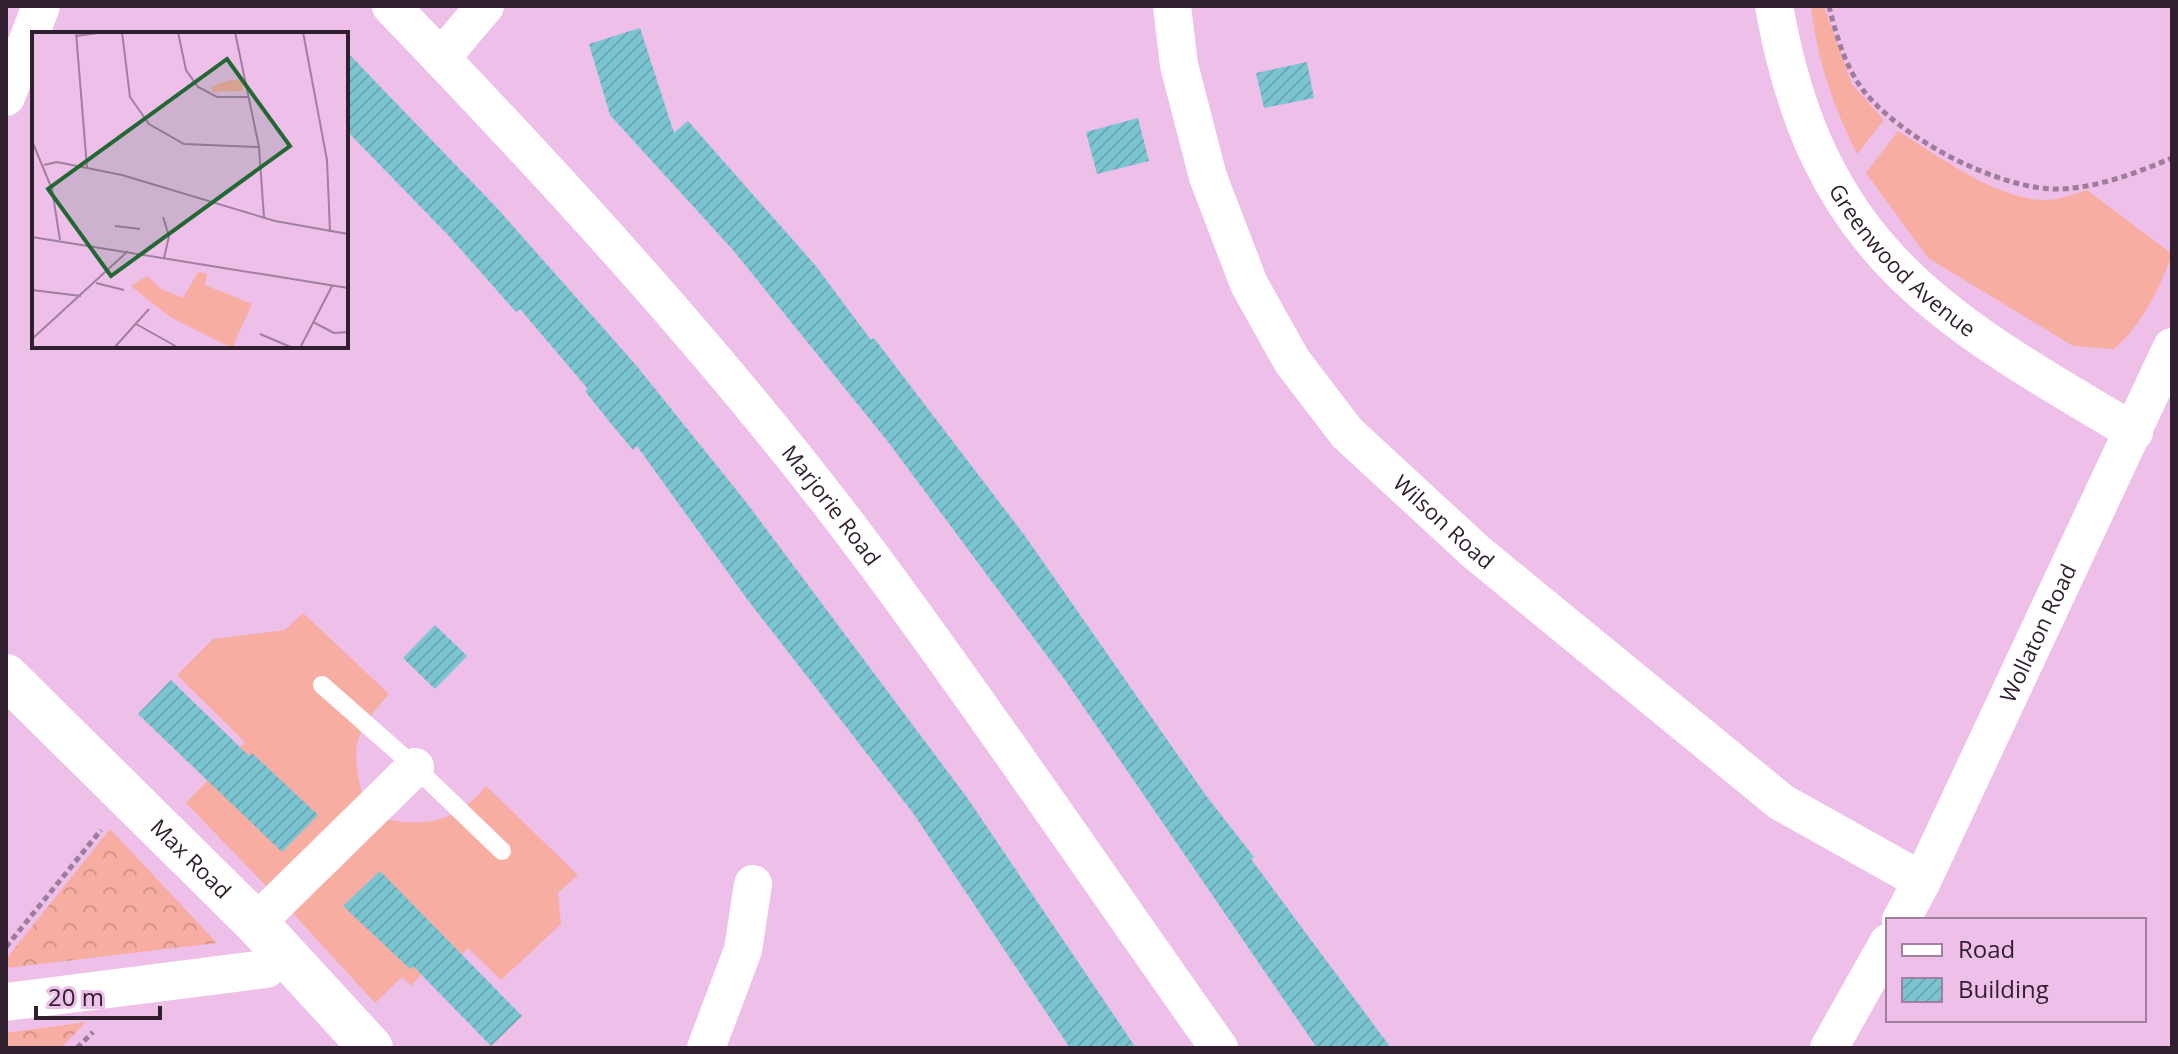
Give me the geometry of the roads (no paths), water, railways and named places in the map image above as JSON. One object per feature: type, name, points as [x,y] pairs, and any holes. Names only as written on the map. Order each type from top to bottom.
[{"type":"street","points":[[6,97],[41,6]]},
{"type":"street","name":"Marjorie Road","points":[[391,6],[673,311],[873,560],[1219,1048]]},
{"type":"street","points":[[441,58],[485,6]]},
{"type":"street","name":"Wilson Road","points":[[1172,6],[1179,65],[1208,177],[1249,284],[1292,361],[1347,433],[1476,552],[1781,802],[1922,881]]},
{"type":"street","name":"Greenwood Avenue","points":[[1774,6],[1799,112],[1842,199],[1877,249],[1917,291],[1968,329],[2134,432]]},
{"type":"street","name":"Wollaton Road","points":[[1902,918],[2172,347]]},
{"type":"street","name":"Max Road","points":[[6,676],[270,938],[371,1048]]},
{"type":"street","points":[[6,1002],[266,969],[270,938],[415,767]]},
{"type":"street","points":[[706,1048],[743,950],[753,884]]},
{"type":"street","points":[[1829,1048],[1886,947]]},
{"type":"lane","points":[[322,685],[415,767],[502,851]]}]
